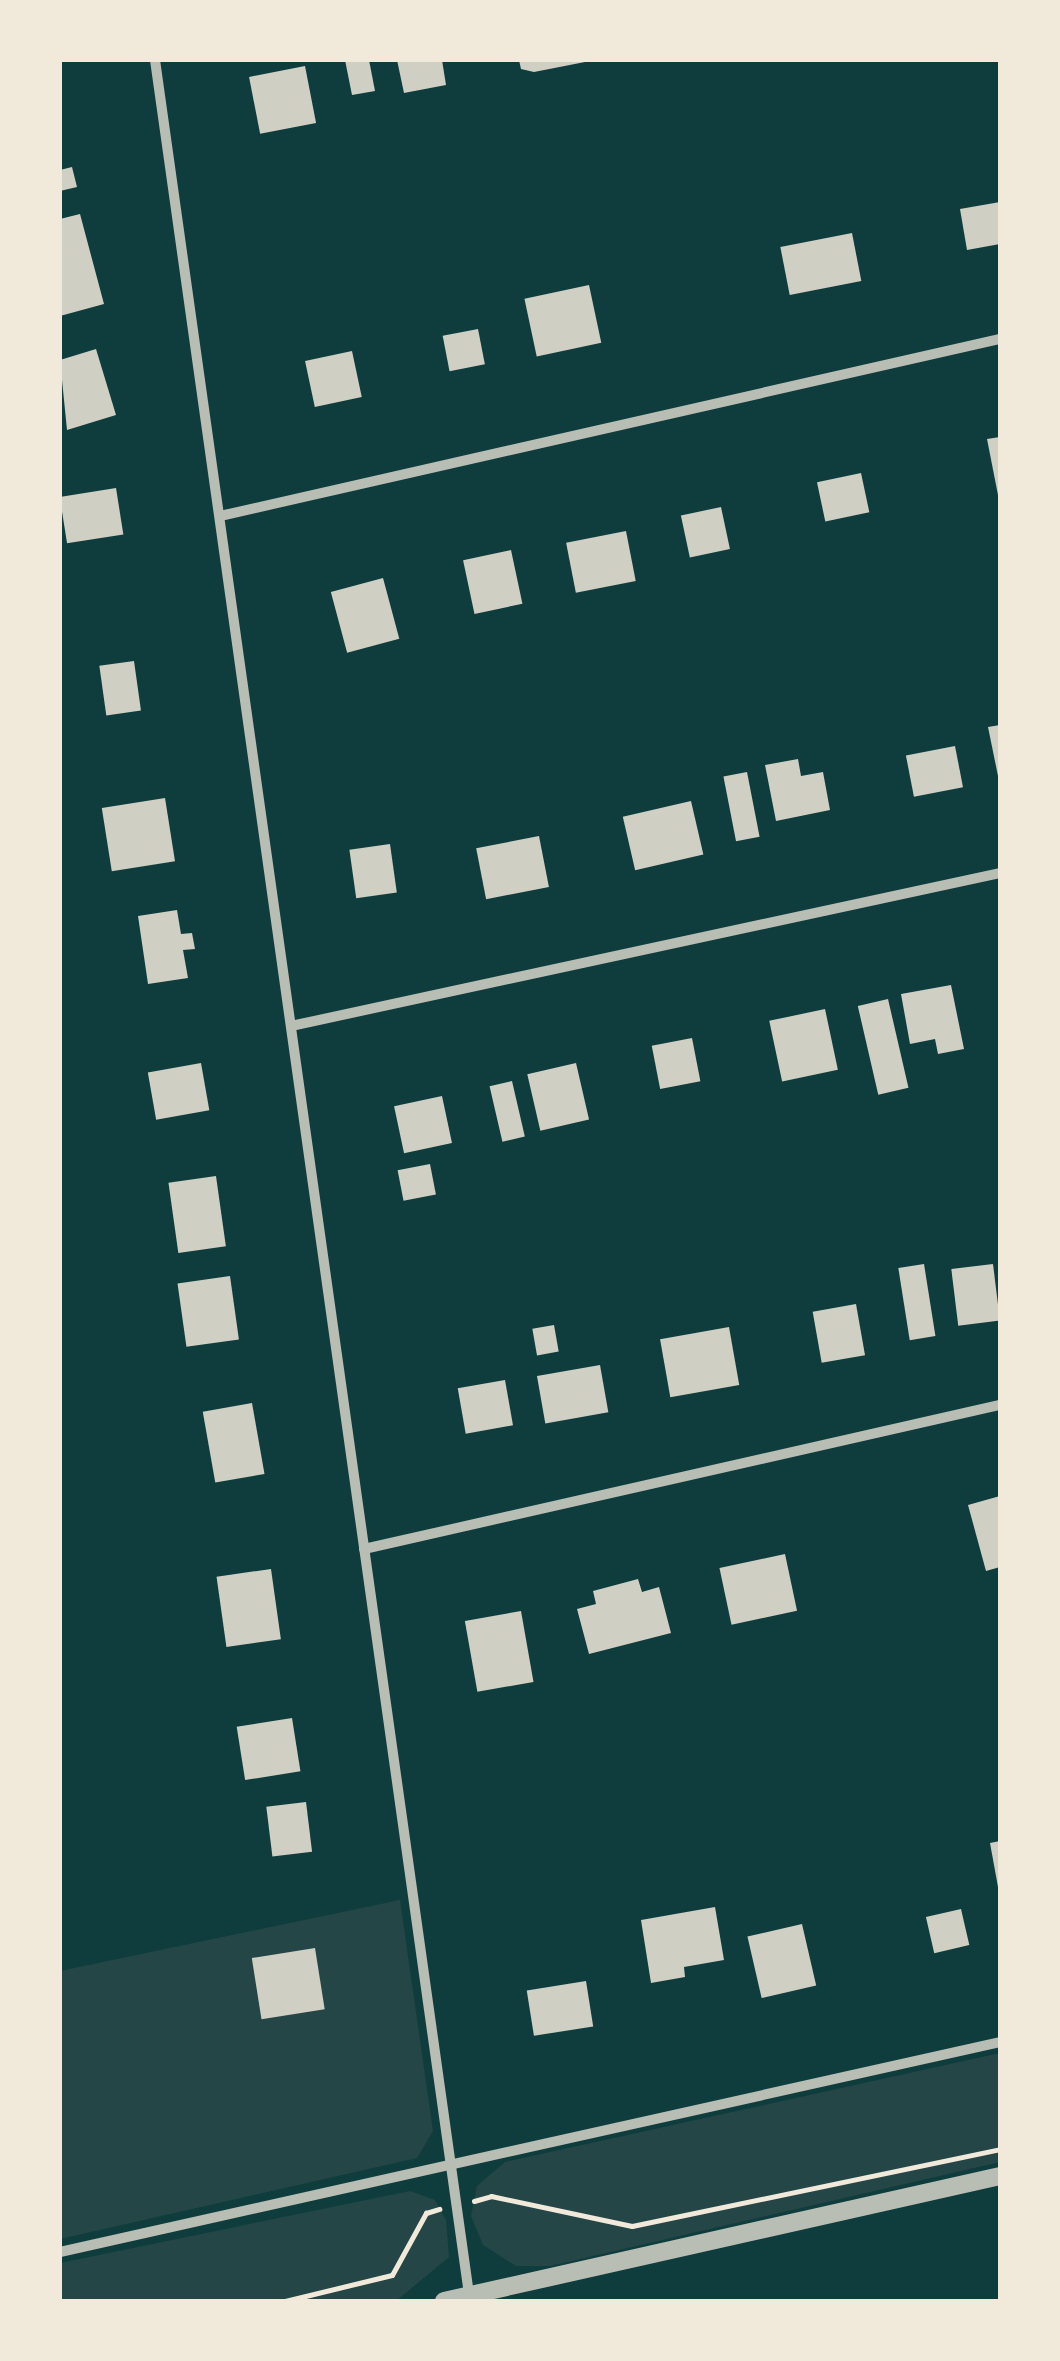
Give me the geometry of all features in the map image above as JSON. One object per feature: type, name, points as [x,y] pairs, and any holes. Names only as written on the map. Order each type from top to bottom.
[{"type":"street","points":[[155,60],[452,2169],[465,2298]]},
{"type":"street","points":[[220,516],[1000,339]]},
{"type":"street","points":[[291,1026],[1000,872]]},
{"type":"street","points":[[364,1550],[1000,1405]]},
{"type":"street","points":[[60,2252],[452,2169],[1000,2042]]},
{"type":"street","points":[[444,2301],[1000,2176]]},
{"type":"path","points":[[458,2204],[492,2196],[632,2226],[1000,2148]]},
{"type":"path","points":[[285,2301],[392,2276],[426,2212],[442,2208]]},
{"type":"shaded area","points":[[400,1900],[433,2131],[417,2158],[60,2239],[60,1971]]},
{"type":"shaded area","points":[[1000,2053],[1000,2162],[550,2266],[516,2266],[483,2245],[471,2216],[477,2186],[505,2162]]},
{"type":"shaded area","points":[[410,2191],[435,2200],[446,2220],[449,2257],[396,2301],[60,2301],[60,2263]]},
{"type":"building","points":[[345,60],[369,60],[375,91],[352,95]]},
{"type":"building","points":[[397,60],[442,60],[446,85],[404,93]]},
{"type":"building","points":[[519,60],[585,62],[534,72],[521,69]]},
{"type":"building","points":[[305,66],[316,123],[260,134],[249,77]]},
{"type":"building","points":[[72,167],[77,187],[60,191],[60,170]]},
{"type":"building","points":[[1000,202],[1000,244],[967,250],[960,209]]},
{"type":"building","points":[[80,214],[104,304],[60,316],[60,219]]},
{"type":"building","points":[[852,233],[861,281],[790,295],[780,247]]},
{"type":"building","points":[[589,285],[601,343],[537,356],[524,299]]},
{"type":"building","points":[[478,329],[485,364],[450,371],[443,336]]},
{"type":"building","points":[[96,349],[116,415],[67,430],[60,360]]},
{"type":"building","points":[[352,351],[362,397],[315,407],[305,361]]},
{"type":"building","points":[[1000,437],[1000,495],[998,495],[987,439]]},
{"type":"building","points":[[861,473],[869,512],[825,521],[817,482]]},
{"type":"building","points":[[116,488],[123,534],[67,543],[60,497]]},
{"type":"building","points":[[721,507],[730,549],[690,558],[681,516]]},
{"type":"building","points":[[626,531],[636,581],[576,593],[566,543]]},
{"type":"building","points":[[511,550],[522,604],[475,614],[463,560]]},
{"type":"building","points":[[383,578],[399,639],[347,653],[331,592]]},
{"type":"building","points":[[134,661],[141,711],[106,715],[99,666]]},
{"type":"building","points":[[1000,725],[1000,776],[998,776],[988,727]]},
{"type":"building","points":[[955,746],[963,787],[914,797],[906,756]]},
{"type":"building","points":[[798,759],[801,776],[823,772],[830,810],[776,821],[765,765]]},
{"type":"building","points":[[747,772],[760,837],[736,841],[723,777]]},
{"type":"building","points":[[165,798],[175,861],[112,871],[102,808]]},
{"type":"building","points":[[691,801],[703,855],[635,870],[623,817]]},
{"type":"building","points":[[539,836],[549,887],[486,899],[476,848]]},
{"type":"building","points":[[390,844],[397,893],[356,898],[349,850]]},
{"type":"building","points":[[177,910],[181,934],[192,933],[195,949],[183,950],[188,978],[148,984],[138,916]]},
{"type":"building","points":[[951,985],[964,1049],[938,1054],[935,1039],[910,1044],[901,994]]},
{"type":"building","points":[[888,999],[908,1088],[878,1095],[858,1006]]},
{"type":"building","points":[[825,1009],[838,1070],[782,1081],[769,1021]]},
{"type":"building","points":[[692,1038],[700,1081],[660,1089],[652,1046]]},
{"type":"building","points":[[201,1063],[209,1110],[156,1120],[148,1072]]},
{"type":"building","points":[[576,1063],[589,1120],[540,1131],[527,1074]]},
{"type":"building","points":[[512,1081],[525,1137],[502,1142],[490,1086]]},
{"type":"building","points":[[442,1096],[452,1143],[404,1153],[394,1106]]},
{"type":"building","points":[[430,1164],[436,1194],[404,1201],[398,1170]]},
{"type":"building","points":[[216,1176],[226,1246],[178,1253],[168,1183]]},
{"type":"building","points":[[924,1264],[935,1336],[910,1340],[898,1268]]},
{"type":"building","points":[[993,1264],[1000,1321],[958,1326],[951,1269]]},
{"type":"building","points":[[230,1276],[239,1339],[186,1347],[178,1283]]},
{"type":"building","points":[[856,1304],[865,1355],[822,1363],[813,1312]]},
{"type":"building","points":[[554,1325],[559,1352],[537,1355],[532,1329]]},
{"type":"building","points":[[729,1327],[739,1385],[670,1397],[660,1339]]},
{"type":"building","points":[[600,1365],[608,1412],[545,1423],[537,1376]]},
{"type":"building","points":[[505,1380],[513,1425],[466,1434],[458,1388]]},
{"type":"building","points":[[252,1403],[265,1474],[215,1483],[203,1412]]},
{"type":"building","points":[[1000,1496],[1000,1567],[986,1571],[968,1505]]},
{"type":"building","points":[[785,1554],[797,1611],[732,1625],[719,1568]]},
{"type":"building","points":[[271,1569],[281,1639],[226,1647],[217,1577]]},
{"type":"building","points":[[638,1579],[642,1592],[659,1587],[671,1633],[589,1654],[577,1609],[596,1604],[593,1591]]},
{"type":"building","points":[[521,1611],[534,1682],[477,1692],[465,1621]]},
{"type":"building","points":[[292,1718],[300,1771],[245,1780],[237,1727]]},
{"type":"building","points":[[306,1802],[312,1852],[272,1857],[266,1807]]},
{"type":"building","points":[[1000,1841],[1000,1887],[998,1887],[990,1843]]},
{"type":"building","points":[[715,1907],[724,1960],[684,1967],[685,1977],[651,1983],[641,1920]]},
{"type":"building","points":[[961,1909],[969,1945],[934,1953],[926,1917]]},
{"type":"building","points":[[802,1924],[816,1985],[762,1998],[747,1937]]},
{"type":"building","points":[[315,1948],[325,2009],[261,2019],[252,1958]]},
{"type":"building","points":[[586,1981],[593,2026],[534,2036],[527,1990]]}]
